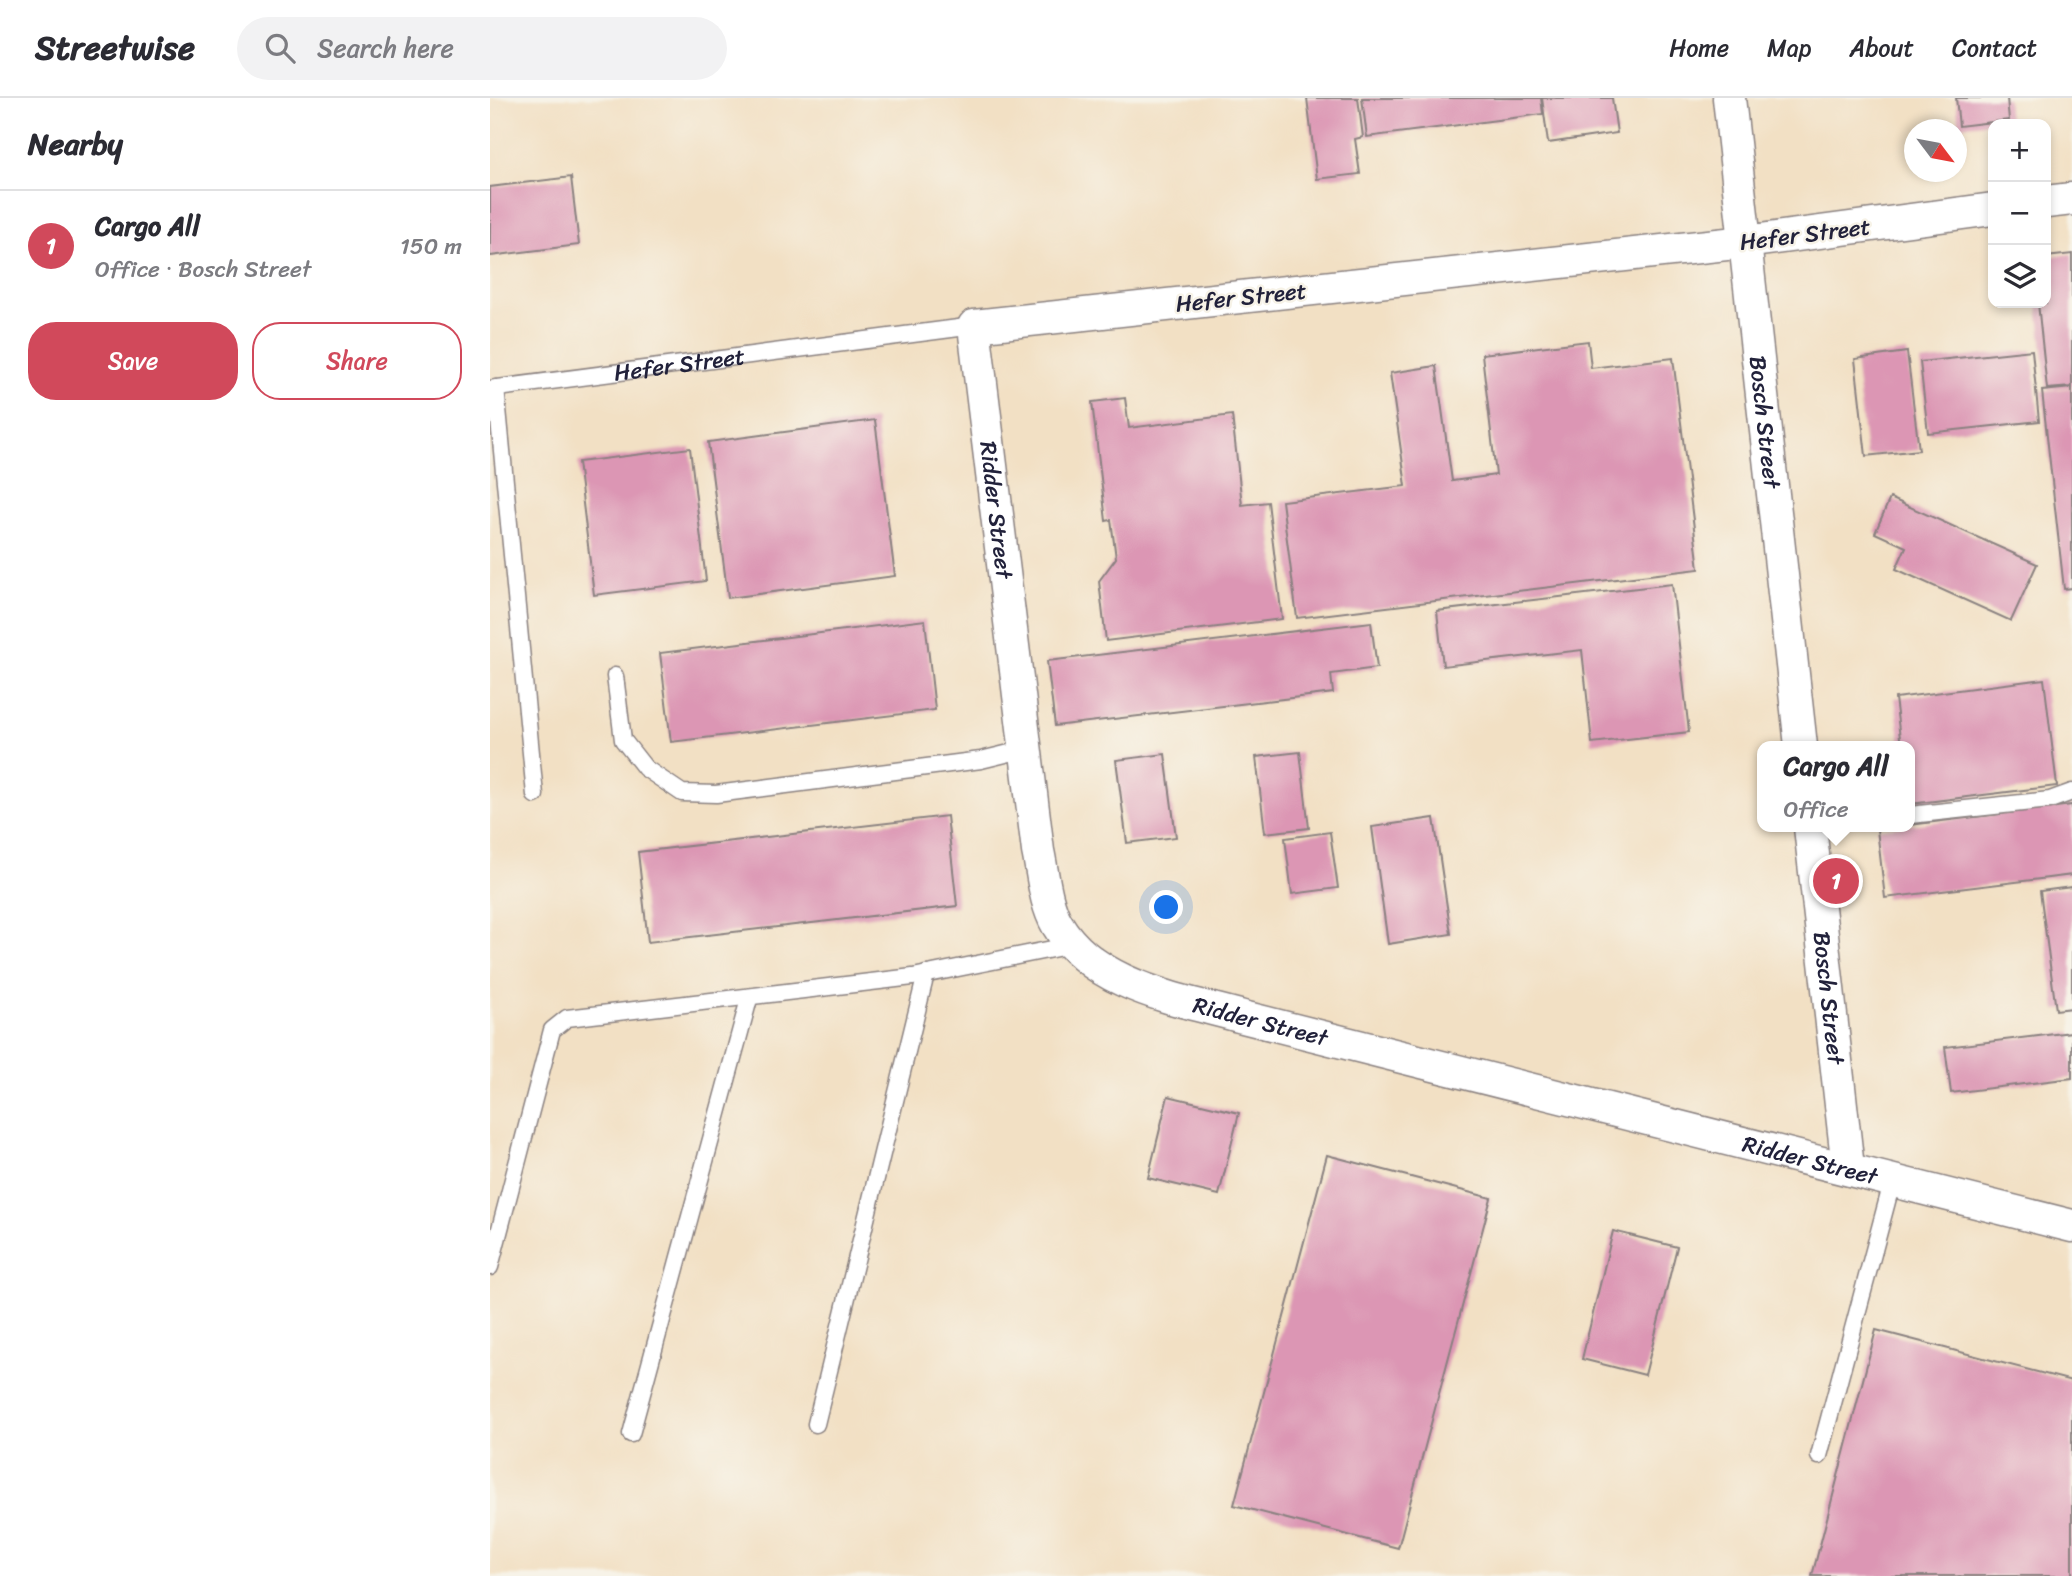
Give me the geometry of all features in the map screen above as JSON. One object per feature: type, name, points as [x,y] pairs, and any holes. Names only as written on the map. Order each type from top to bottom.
[{"type":"street","name":"Bosch Street","points":[[1729,98],[1800,741]]},
{"type":"street","points":[[2051,201],[2072,199]]},
{"type":"street","name":"Hefer Street","points":[[974,327],[1745,243],[1988,210]]},
{"type":"street","name":"Ridder Street","points":[[974,327],[1038,851],[1056,922],[1072,945],[1119,979],[1158,993],[1466,1076],[1893,1179],[2072,1226]]},
{"type":"street","name":"Bosch Street","points":[[1815,832],[1848,1168]]},
{"type":"lane","name":"Hefer Street","points":[[493,388],[974,327]]},
{"type":"lane","points":[[493,388],[535,795]]},
{"type":"lane","points":[[615,676],[623,740],[645,768],[682,793],[716,794],[756,789],[981,760],[1026,749]]},
{"type":"lane","points":[[1915,814],[2050,800],[2072,792]]},
{"type":"lane","points":[[490,1267],[552,1030],[557,1024],[580,1016],[749,999],[926,974],[1072,945]]},
{"type":"lane","points":[[816,1424],[926,974]]},
{"type":"lane","points":[[631,1433],[749,999]]},
{"type":"lane","points":[[1819,1456],[1893,1179]]},
{"type":"building","points":[[1307,98],[1358,98],[1363,137],[1355,139],[1360,174],[1317,179]]},
{"type":"building","points":[[1362,98],[1541,98],[1543,114],[1367,137]]},
{"type":"building","points":[[1542,98],[1612,98],[1617,133],[1548,143]]},
{"type":"building","points":[[1956,98],[2007,98],[2009,119],[1988,119],[1988,123],[1967,125],[1967,119],[1958,119]]},
{"type":"building","points":[[571,177],[579,245],[490,256],[490,187]]},
{"type":"building","points":[[2072,254],[2072,387],[2047,389],[2039,308],[2051,308],[2051,256]]},
{"type":"building","points":[[1588,341],[1591,368],[1673,358],[1699,569],[1297,618],[1282,501],[1406,486],[1390,373],[1436,366],[1452,481],[1496,475],[1482,354]]},
{"type":"building","points":[[2032,350],[2039,421],[1928,433],[1920,362]]},
{"type":"building","points":[[1907,352],[1919,450],[1866,456],[1855,359]]},
{"type":"building","points":[[2072,388],[2072,588],[2064,589],[2042,391]]},
{"type":"building","points":[[1125,398],[1129,428],[1232,415],[1242,505],[1268,502],[1282,619],[1106,641],[1099,581],[1116,558],[1111,520],[1106,521],[1092,402]]},
{"type":"building","points":[[875,420],[895,576],[728,598],[708,442]]},
{"type":"building","points":[[690,448],[706,581],[594,595],[578,462]]},
{"type":"building","points":[[1890,498],[2037,564],[2011,621],[1896,569],[1906,547],[1875,533]]},
{"type":"building","points":[[1672,584],[1689,732],[1592,743],[1582,650],[1443,666],[1437,611]]},
{"type":"building","points":[[925,620],[935,710],[671,742],[660,653]]},
{"type":"building","points":[[1371,622],[1377,668],[1331,674],[1333,693],[1055,726],[1047,661]]},
{"type":"building","points":[[2044,679],[2057,786],[1915,803],[1915,741],[1900,741],[1895,698]]},
{"type":"building","points":[[1300,752],[1309,828],[1265,833],[1256,757]]},
{"type":"building","points":[[1165,754],[1176,837],[1127,843],[1116,760]]},
{"type":"building","points":[[2072,805],[2072,875],[1885,898],[1877,832],[1915,832],[1915,824]]},
{"type":"building","points":[[947,816],[957,906],[648,942],[638,852]]},
{"type":"building","points":[[1434,818],[1451,934],[1388,944],[1372,827]]},
{"type":"building","points":[[1330,832],[1338,888],[1292,894],[1285,838]]},
{"type":"building","points":[[2072,887],[2072,1008],[2056,1010],[2040,891]]},
{"type":"building","points":[[2072,1032],[2072,1078],[1951,1093],[1945,1047]]},
{"type":"building","points":[[1168,1096],[1239,1113],[1219,1195],[1148,1178]]},
{"type":"building","points":[[1327,1155],[1491,1198],[1398,1548],[1234,1505]]},
{"type":"building","points":[[1613,1231],[1677,1247],[1645,1375],[1582,1359]]},
{"type":"building","points":[[1876,1330],[2072,1381],[2072,1576],[1812,1576]]},
{"type":"place","name":"Cargo All","points":[[1836,881]]}]
